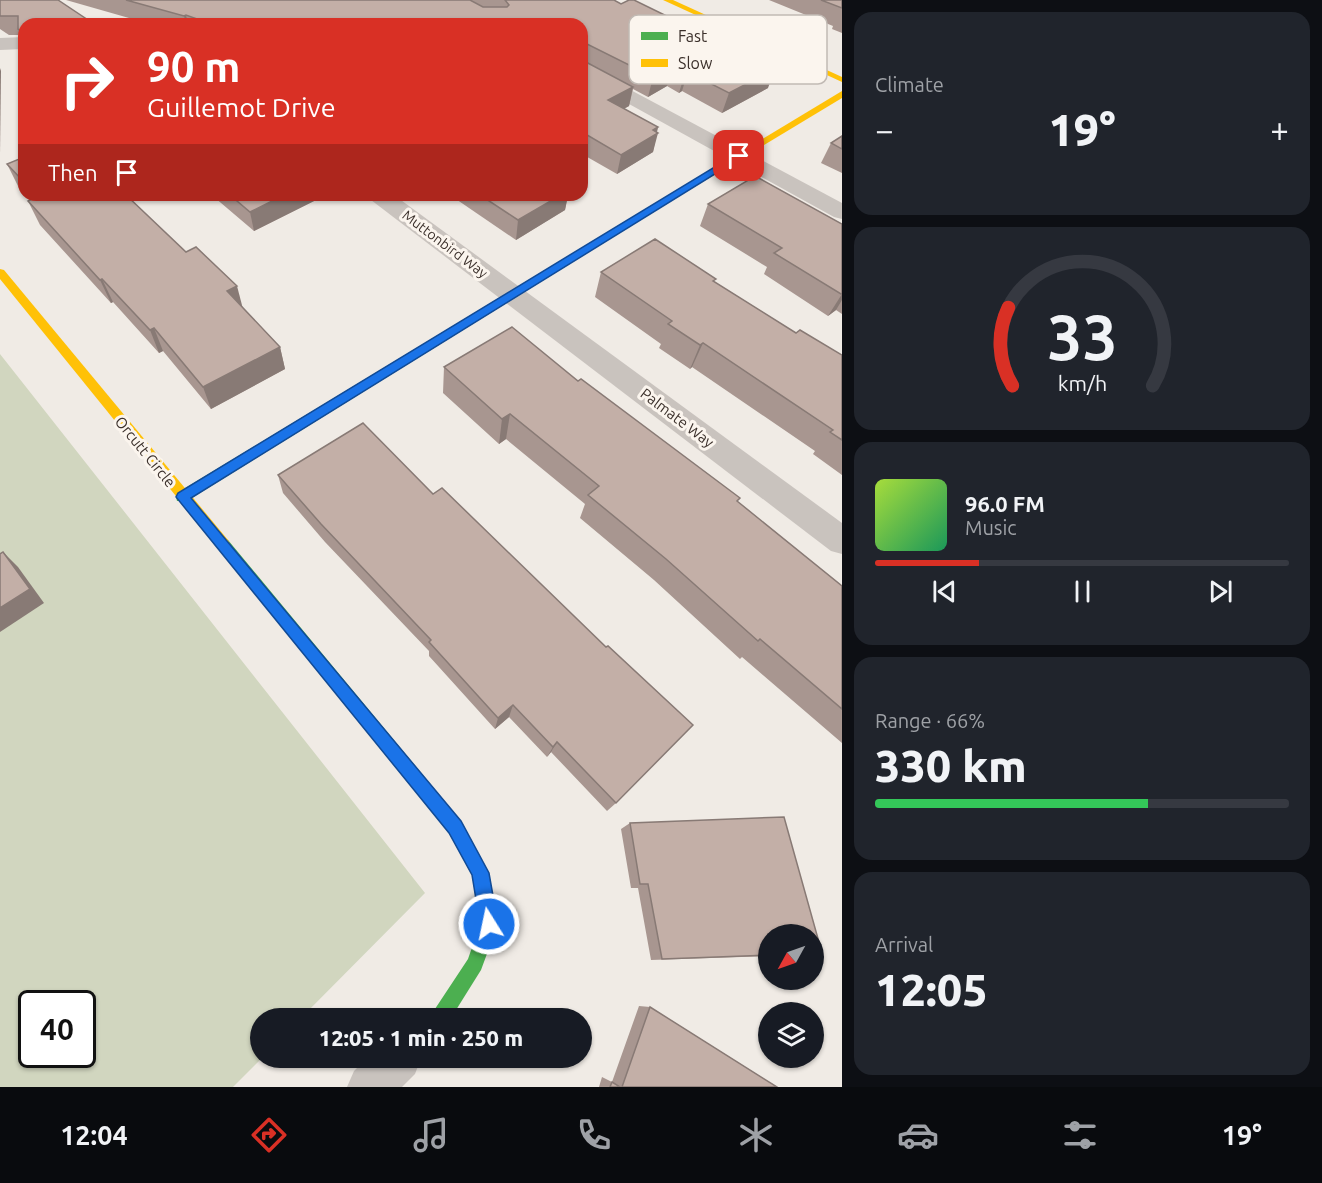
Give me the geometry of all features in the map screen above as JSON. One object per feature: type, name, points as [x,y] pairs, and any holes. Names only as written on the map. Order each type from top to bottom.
[{"type":"street","points":[[667,0],[700,15]]},
{"type":"street","points":[[692,0],[724,15]]},
{"type":"street","points":[[0,45],[18,44]]},
{"type":"street","points":[[827,63],[842,70]]},
{"type":"street","points":[[588,73],[842,212]]},
{"type":"street","points":[[827,73],[842,80]]},
{"type":"street","points":[[182,497],[511,294],[842,94]]},
{"type":"street","name":"Muttonbird Way","points":[[387,201],[511,294]]},
{"type":"street","name":"Orcutt Circle","points":[[0,272],[182,497],[455,827],[480,873],[489,924],[475,964],[447,1008]]},
{"type":"street","name":"Palmate Way","points":[[511,294],[842,542]]},
{"type":"street","points":[[370,1087],[389,1068]]},
{"type":"green space","points":[[0,354],[425,893],[311,1008],[250,1008],[250,1068],[252,1068],[233,1087],[0,1087]]},
{"type":"building","points":[[0,0],[58,0],[85,18],[18,18],[18,16],[0,16]]},
{"type":"building","points":[[126,0],[470,0],[483,7],[507,7],[509,5],[505,0],[614,0],[621,4],[634,0],[665,15],[629,15],[629,65],[588,44],[588,18],[194,18]]},
{"type":"building","points":[[821,0],[842,0],[842,8]]},
{"type":"building","points":[[588,63],[633,87],[608,100],[658,127],[653,130],[658,133],[621,155],[588,136]]},
{"type":"building","points":[[711,84],[746,84],[729,93]]},
{"type":"building","points":[[842,136],[842,149],[831,143]]},
{"type":"building","points":[[18,159],[18,176],[7,164]]},
{"type":"building","points":[[755,176],[842,224],[842,294],[774,253],[782,248],[708,204]]},
{"type":"building","points":[[28,201],[132,201],[186,252],[196,247],[237,286],[227,291],[280,347],[203,387],[154,328],[150,330],[102,279],[100,280]]},
{"type":"building","points":[[237,201],[272,201],[250,212]]},
{"type":"building","points":[[489,201],[551,201],[518,220]]},
{"type":"building","points":[[655,239],[716,279],[713,281],[796,333],[800,330],[842,355],[842,440],[830,432],[833,430],[703,343],[700,345],[668,324],[672,321],[601,272]]},
{"type":"building","points":[[512,327],[578,381],[581,379],[740,498],[737,501],[842,586],[842,709],[760,639],[758,641],[666,559],[588,495],[599,486],[510,414],[502,419],[444,367]]},
{"type":"building","points":[[363,423],[433,494],[442,488],[606,647],[608,646],[693,725],[616,803],[557,742],[553,747],[513,705],[498,718],[429,642],[431,640],[278,475]]},
{"type":"building","points":[[3,552],[30,589],[0,608],[0,554]]},
{"type":"building","points":[[784,817],[814,924],[758,924],[758,955],[662,959],[648,884],[640,884],[630,823]]},
{"type":"building","points":[[650,1007],[777,1087],[622,1087]]},
{"type":"building","points":[[612,1082],[620,1087],[610,1087]]},
{"type":"traffic: fast","points":[[182,497],[663,202]]},
{"type":"traffic: fast","points":[[223,544],[455,827],[480,873],[489,924],[475,964],[447,1008]]},
{"type":"traffic: slow","points":[[667,0],[700,15]]},
{"type":"traffic: slow","points":[[827,73],[842,80]]},
{"type":"traffic: slow","points":[[663,202],[842,94]]},
{"type":"traffic: slow","points":[[0,272],[223,544]]},
{"type":"route","points":[[489,924],[480,873],[455,827],[182,497],[739,156]]}]
